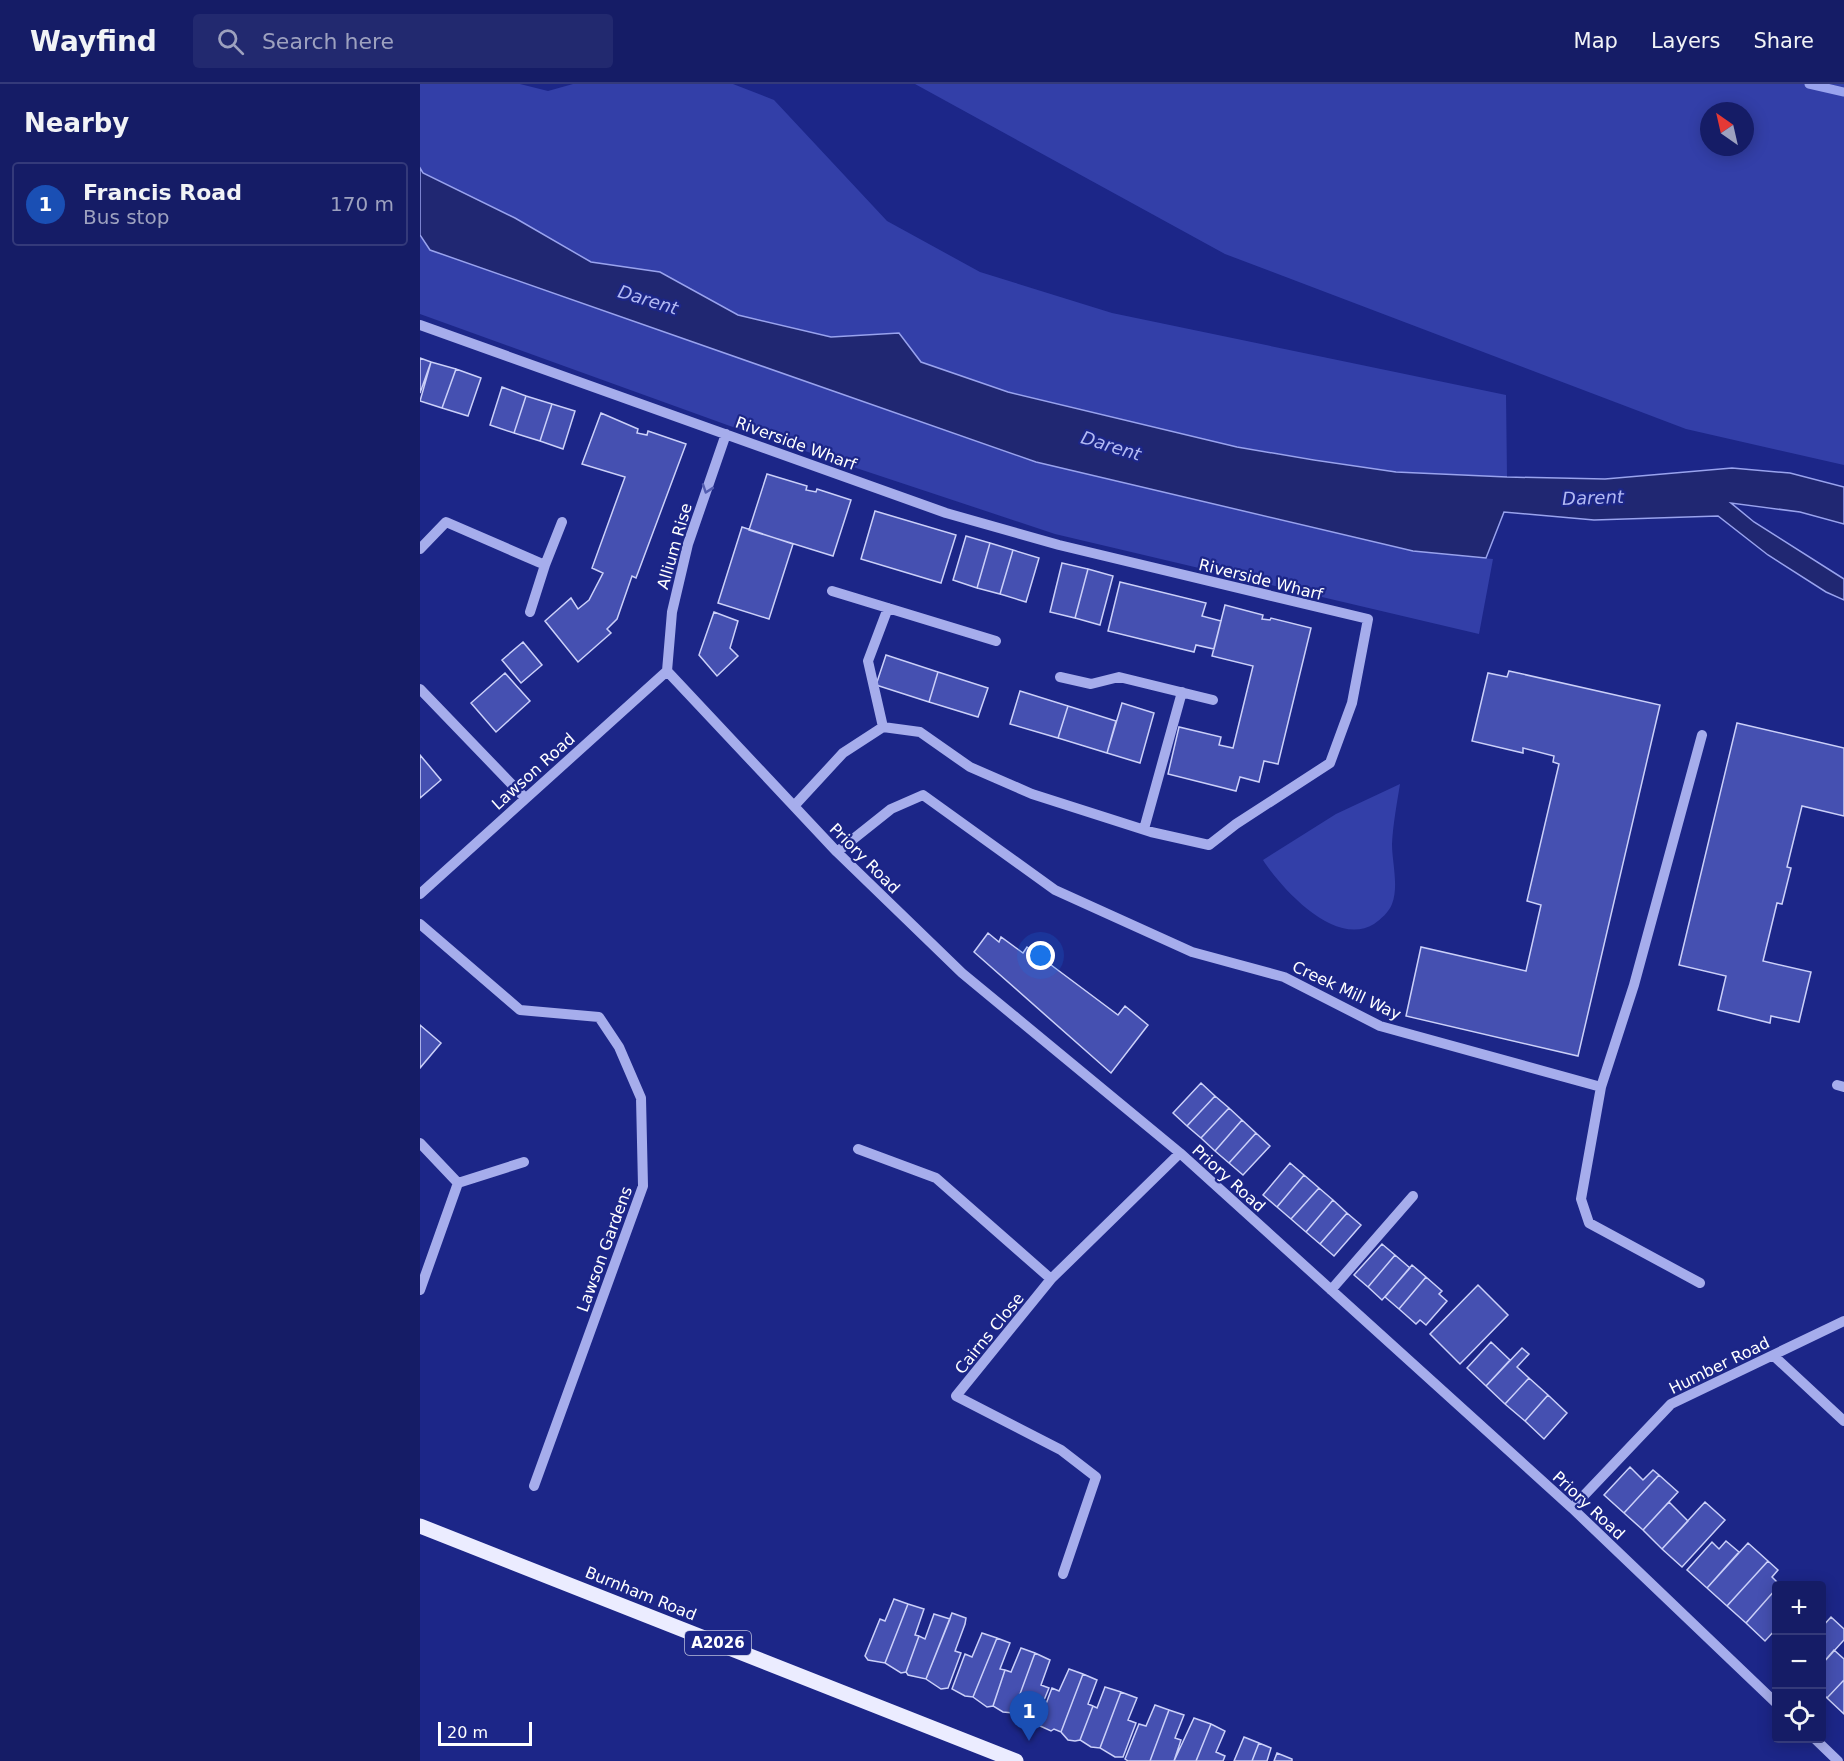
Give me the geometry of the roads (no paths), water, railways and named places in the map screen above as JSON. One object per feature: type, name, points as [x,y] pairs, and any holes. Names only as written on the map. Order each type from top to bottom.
[{"type":"main road","name":"Burnham Road","points":[[420,1526],[1016,1761]]},
{"type":"street","name":"Riverside Wharf","points":[[420,325],[980,523],[1070,548],[1368,619],[1352,704],[1330,763],[1236,824],[1209,845],[1143,830],[1032,794],[970,767],[920,732],[884,727]]},
{"type":"street","name":"Allium Rise","points":[[667,671],[672,612],[688,544],[726,434]]},
{"type":"street","points":[[420,549],[446,522],[545,565]]},
{"type":"street","points":[[530,612],[562,522]]},
{"type":"street","points":[[832,591],[996,641]]},
{"type":"street","points":[[794,806],[843,753],[884,727],[868,661],[888,608]]},
{"type":"street","name":"Lawson Road","points":[[420,894],[667,671]]},
{"type":"street","name":"Priory Road","points":[[667,671],[837,852],[962,973],[1180,1154],[1572,1508],[1772,1699]]},
{"type":"street","points":[[1060,677],[1091,684],[1119,677],[1213,700]]},
{"type":"street","points":[[420,689],[525,798]]},
{"type":"street","points":[[1143,830],[1182,692]]},
{"type":"street","points":[[1700,1283],[1589,1224],[1581,1199],[1601,1087],[1634,985],[1702,735]]},
{"type":"street","name":"Creek Mill Way","points":[[837,852],[891,809],[923,795],[1055,890],[1192,952],[1284,977],[1380,1026],[1601,1087]]},
{"type":"street","name":"Lawson Gardens","points":[[420,924],[520,1010],[599,1017],[619,1047],[641,1098],[643,1186],[534,1486]]},
{"type":"street","points":[[420,1143],[458,1183]]},
{"type":"street","points":[[858,1149],[936,1178],[1051,1280]]},
{"type":"street","name":"Cairns Close","points":[[1063,1574],[1096,1477],[1061,1450],[956,1396],[1051,1280],[1180,1154]]},
{"type":"street","points":[[458,1183],[524,1162]]},
{"type":"street","points":[[420,1290],[458,1183]]},
{"type":"street","points":[[1331,1290],[1413,1196]]},
{"type":"street","name":"Humber Road","points":[[1572,1508],[1671,1404],[1844,1321]]},
{"type":"street","points":[[1774,1356],[1844,1421]]},
{"type":"street","points":[[1819,1743],[1838,1761]]},
{"type":"water","name":"Darent","points":[[420,168],[423,173],[515,218],[591,262],[660,272],[738,315],[831,337],[899,333],[921,362],[1008,392],[1237,447],[1396,472],[1605,479],[1732,468],[1790,473],[1844,487],[1844,524],[1800,512],[1731,503],[1754,522],[1844,579],[1844,600],[1826,592],[1768,555],[1718,516],[1594,520],[1504,512],[1486,558],[1413,551],[1036,462],[430,250],[420,235]]},
{"type":"waterway","points":[[1809,84],[1844,92]]},
{"type":"place","name":"Francis Road","points":[[1029,1741]]}]
